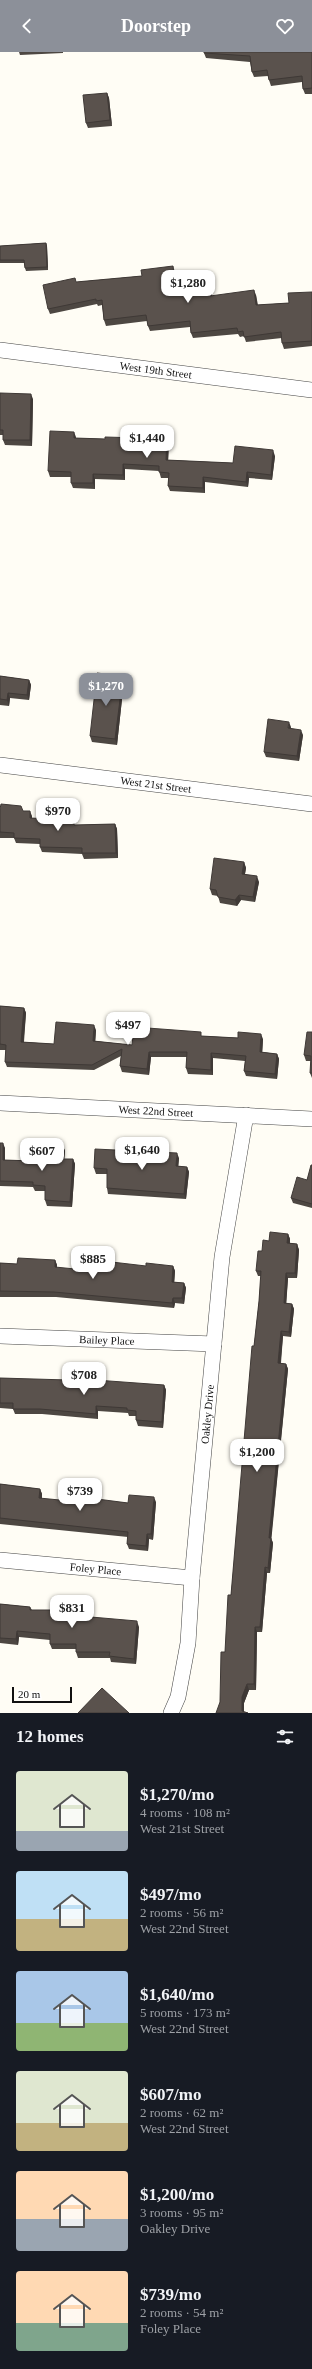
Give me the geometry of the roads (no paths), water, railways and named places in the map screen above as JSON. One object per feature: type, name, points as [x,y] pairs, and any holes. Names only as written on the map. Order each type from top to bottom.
[{"type":"street","name":"West 19th Street","points":[[0,350],[312,390]]},
{"type":"street","name":"West 21st Street","points":[[0,765],[312,804]]},
{"type":"street","name":"West 22nd Street","points":[[0,1104],[312,1119]]},
{"type":"street","name":"Oakley Drive","points":[[171,1713],[178,1697],[188,1643],[192,1578],[222,1257],[246,1115]]},
{"type":"street","name":"Bailey Place","points":[[0,1336],[214,1344]]},
{"type":"street","name":"Foley Place","points":[[0,1560],[192,1578]]}]
